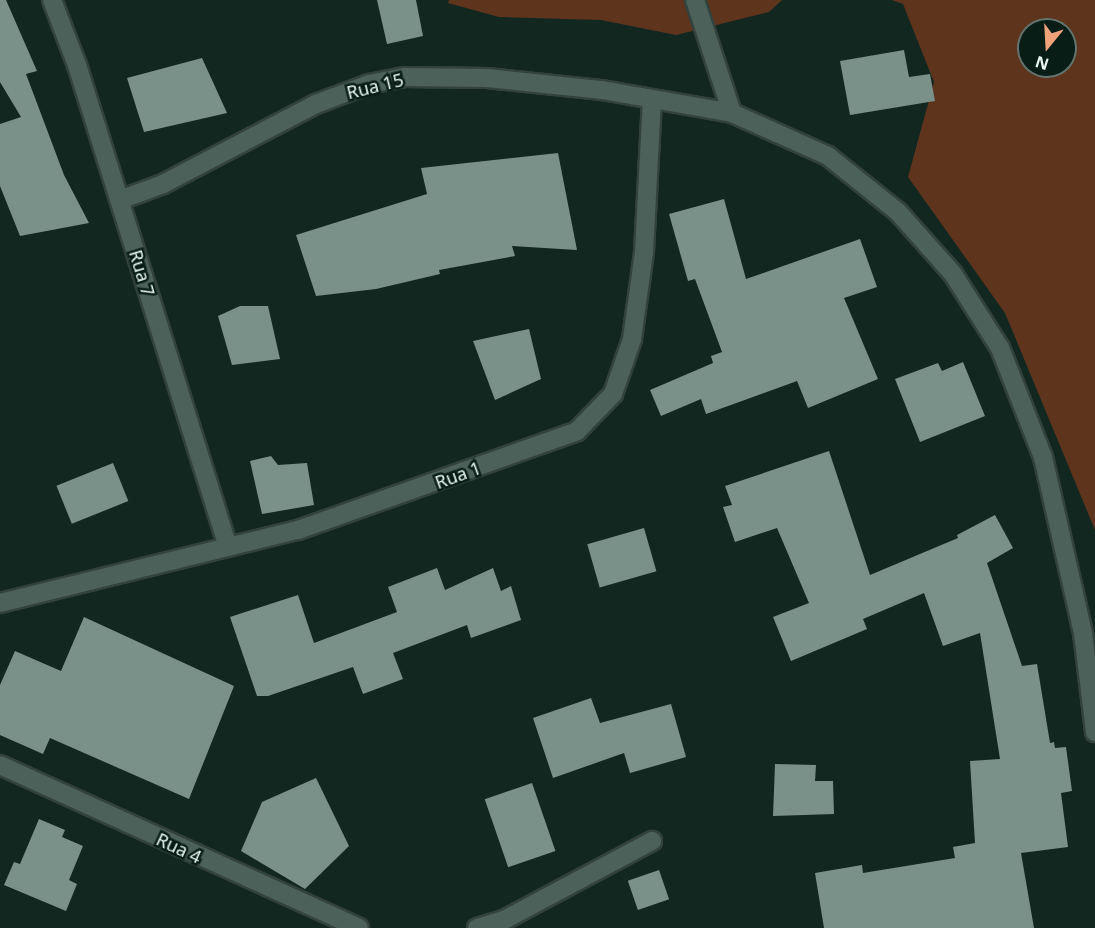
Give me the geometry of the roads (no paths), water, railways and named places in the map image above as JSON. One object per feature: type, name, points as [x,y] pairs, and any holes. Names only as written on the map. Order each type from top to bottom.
[{"type":"street","name":"Rua 7","points":[[52,0],[77,65],[228,547]]},
{"type":"street","points":[[695,0],[732,112]]},
{"type":"street","name":"Rua 15","points":[[120,200],[163,184],[316,104],[369,84],[405,77],[488,78],[602,90],[732,112],[828,156],[898,212],[953,274],[1000,348],[1046,468],[1083,633],[1095,732]]},
{"type":"street","name":"Rua 1","points":[[0,603],[298,530],[577,431],[613,394],[632,339],[644,252],[652,100]]},
{"type":"street","name":"Rua 4","points":[[0,765],[359,928]]},
{"type":"street","points":[[477,928],[506,924],[652,841]]}]
